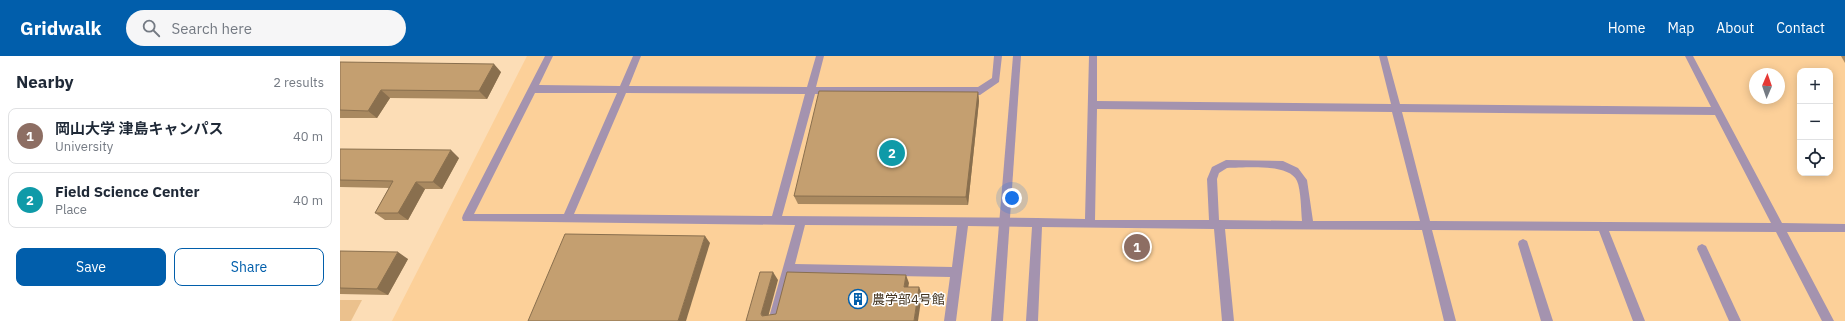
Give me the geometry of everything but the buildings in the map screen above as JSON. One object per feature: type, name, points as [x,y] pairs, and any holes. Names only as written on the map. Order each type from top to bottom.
[{"type":"street","points":[[549,56],[467,218],[1037,222],[1217,225],[1845,228]]},
{"type":"street","points":[[567,219],[637,56]]},
{"type":"street","points":[[776,220],[820,56]]},
{"type":"street","points":[[532,89],[980,91],[996,80],[998,56]]},
{"type":"street","points":[[997,321],[1017,56]]},
{"type":"street","points":[[1090,224],[1093,56]]},
{"type":"street","points":[[1383,56],[1450,321]]},
{"type":"street","points":[[1689,56],[1828,321]]},
{"type":"street","points":[[1092,105],[1718,110]]},
{"type":"street","points":[[1228,321],[1212,179],[1215,170],[1226,164],[1276,164],[1283,165],[1295,171],[1302,180],[1308,225]]},
{"type":"street","points":[[774,321],[801,221]]},
{"type":"street","points":[[950,321],[963,222]]},
{"type":"street","points":[[1032,321],[1037,222]]},
{"type":"street","points":[[1602,226],[1638,321]]},
{"type":"street","points":[[1523,244],[1547,321]]},
{"type":"street","points":[[1702,249],[1735,321]]},
{"type":"street","points":[[788,269],[957,272]]},
{"type":"shaded area","points":[[527,56],[1845,56],[1845,321],[392,321]]},
{"type":"shaded area","points":[[340,300],[362,300],[351,321],[340,321]]},
{"type":"place","name":"Field Science Center","points":[[892,153]]},
{"type":"place","name":"岡山大学 津島キャンパス","points":[[1137,247]]},
{"type":"place","name":"農学部4号館","points":[[858,299]]}]
